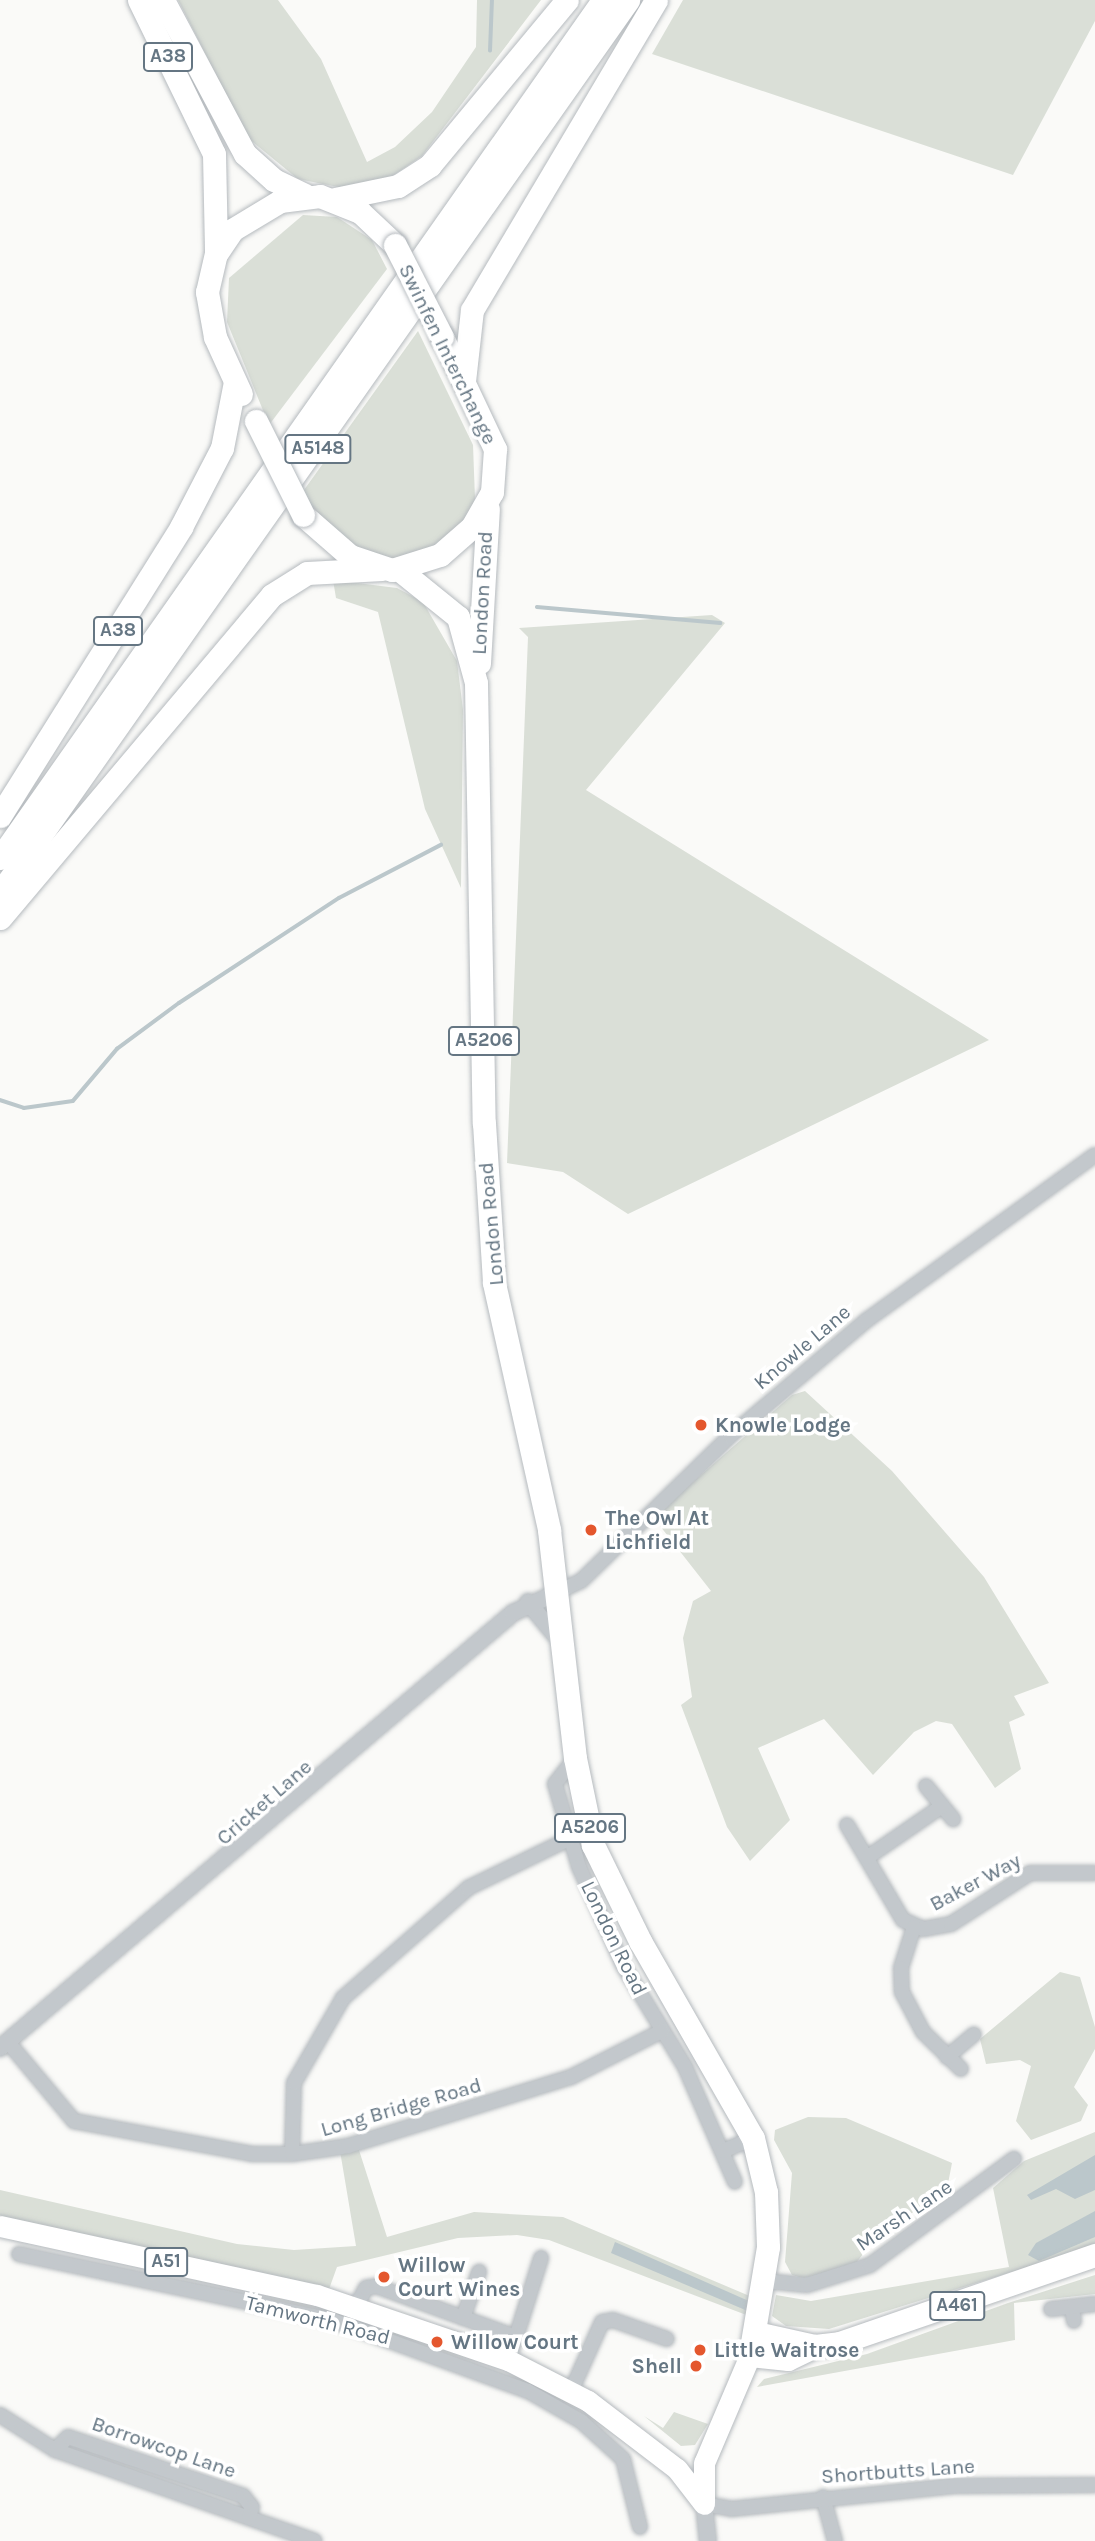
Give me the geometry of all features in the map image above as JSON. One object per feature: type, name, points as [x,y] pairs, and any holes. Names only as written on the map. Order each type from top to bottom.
[{"type":"highway","name":"A38","points":[[0,816],[181,527],[225,440],[223,381],[196,304],[218,221],[214,154],[139,0]]},
{"type":"highway","name":"A38","points":[[163,0],[245,154],[274,180],[305,195]]},
{"type":"highway","points":[[335,199],[398,186],[430,165],[567,0]]},
{"type":"highway","name":"A5148","points":[[0,858],[603,0]]},
{"type":"highway","name":"A5148","points":[[0,893],[628,0]]},
{"type":"highway","points":[[464,381],[472,310],[656,0]]},
{"type":"highway","name":"Swinfen Interchange","points":[[305,195],[335,199],[375,223],[395,245],[495,449],[488,502],[461,539],[391,570],[349,556],[303,515],[234,383],[208,312],[216,254],[242,220],[305,195]]},
{"type":"highway","points":[[216,254],[218,221]]},
{"type":"highway","points":[[225,440],[234,383]]},
{"type":"highway","name":"London Road","points":[[488,502],[476,683],[490,1236],[502,1320],[528,1412],[556,1593],[575,1758],[607,1880],[753,2138],[766,2192],[758,2317]]},
{"type":"highway","name":"A38","points":[[0,918],[272,595],[307,573],[391,570]]},
{"type":"highway","name":"London Road","points":[[391,570],[458,617],[476,683]]},
{"type":"highway","name":"A461","points":[[758,2317],[779,2359],[815,2346],[857,2339],[1095,2255]]},
{"type":"highway","name":"A461","points":[[758,2317],[815,2346]]},
{"type":"main road","name":"Tamworth Road","points":[[0,2226],[356,2306],[509,2360],[570,2388],[660,2455],[704,2504]]},
{"type":"main road","name":"London Road","points":[[704,2504],[715,2449],[740,2381],[758,2317]]},
{"type":"main road","points":[[740,2381],[779,2359]]},
{"type":"main road","name":"Tamworth Road","points":[[626,2430],[665,2474],[704,2504]]},
{"type":"main road","points":[[660,2455],[690,2459],[715,2449]]},
{"type":"street","name":"Knowle Lane","points":[[556,1593],[591,1572],[730,1436],[857,1329],[1095,1155]]},
{"type":"street","name":"Cricket Lane","points":[[4,2045],[528,1602],[556,1593]]},
{"type":"street","points":[[528,1602],[561,1642]]},
{"type":"street","name":"London Road","points":[[575,1758],[555,1784],[569,1839],[623,1965],[662,2031],[723,2151],[735,2182]]},
{"type":"street","points":[[926,1786],[953,1819]]},
{"type":"street","points":[[867,1857],[942,1806]]},
{"type":"street","name":"Baker Way","points":[[847,1825],[914,1927],[951,1924],[1030,1873],[1095,1873]]},
{"type":"street","points":[[292,2154],[294,2083],[343,1998],[468,1888],[569,1839]]},
{"type":"street","points":[[914,1927],[901,1968],[902,1992],[923,2032],[961,2069]]},
{"type":"street","name":"Long Bridge Road","points":[[4,2045],[59,2110],[84,2125],[252,2154],[292,2154],[348,2146],[524,2093],[625,2054],[662,2031]]},
{"type":"street","points":[[947,2057],[974,2034]]},
{"type":"street","points":[[723,2151],[753,2138]]},
{"type":"street","name":"Marsh Lane","points":[[758,2317],[807,2285],[870,2265],[1014,2159]]},
{"type":"street","points":[[69,2265],[73,2242]]},
{"type":"street","name":"Tamworth Road","points":[[19,2254],[374,2331],[557,2406],[623,2459],[640,2527]]},
{"type":"street","points":[[509,2360],[541,2258]]},
{"type":"street","points":[[463,2318],[479,2272]]},
{"type":"street","name":"Tamworth Road","points":[[356,2306],[366,2288],[376,2286],[516,2337]]},
{"type":"street","points":[[1051,2309],[1073,2314],[1095,2304]]},
{"type":"street","points":[[557,2406],[570,2388],[602,2322],[613,2320],[667,2339]]},
{"type":"street","name":"Borrowcop Lane","points":[[0,2415],[55,2450],[315,2541]]},
{"type":"street","name":"Shortbutts Lane","points":[[704,2504],[731,2509],[823,2497],[954,2486],[1095,2485]]},
{"type":"street","points":[[823,2497],[835,2541]]},
{"type":"street","points":[[704,2504],[708,2541]]},
{"type":"shaded area","points":[[178,0],[278,0],[321,59],[367,162],[395,147],[432,112],[476,47],[477,0],[541,0],[422,156],[385,181],[343,188],[298,179],[248,138]]},
{"type":"shaded area","points":[[683,0],[1095,0],[1095,21],[1013,175],[652,54]]},
{"type":"shaded area","points":[[303,215],[337,217],[372,240],[387,269],[269,425],[227,322],[229,278]]},
{"type":"shaded area","points":[[418,331],[473,445],[475,499],[465,523],[441,547],[408,560],[383,560],[351,549],[318,520],[304,490]]},
{"type":"shaded area","points":[[333,580],[397,588],[423,602],[457,661],[463,710],[461,888],[425,809],[378,612],[336,598]]},
{"type":"shaded area","points":[[712,615],[725,623],[586,790],[989,1040],[628,1214],[563,1172],[507,1163],[528,637],[519,628]]},
{"type":"shaded area","points":[[805,1391],[892,1471],[984,1577],[1049,1683],[1014,1696],[1025,1715],[1009,1722],[1021,1769],[995,1788],[952,1724],[936,1721],[914,1732],[873,1775],[824,1719],[758,1748],[790,1820],[750,1861],[727,1827],[681,1705],[692,1697],[683,1638],[693,1601],[711,1591],[653,1517],[792,1395]]},
{"type":"shaded area","points":[[1060,1972],[1080,1977],[1095,2027],[1095,2049],[1074,2087],[1088,2105],[1081,2121],[1031,2140],[1016,2121],[1031,2066],[1020,2060],[986,2064],[980,2039]]},
{"type":"shaded area","points":[[808,2117],[846,2118],[952,2163],[945,2199],[936,2207],[927,2205],[885,2227],[851,2269],[803,2278],[792,2275],[785,2262],[792,2173],[774,2140],[775,2130]]},
{"type":"shaded area","points":[[1095,2132],[1095,2246],[829,2329],[786,2326],[772,2316],[776,2295],[811,2301],[1009,2267],[993,2188],[1024,2161]]},
{"type":"shaded area","points":[[358,2147],[387,2237],[474,2212],[563,2217],[752,2297],[749,2316],[549,2240],[517,2235],[458,2238],[337,2267],[328,2292],[0,2221],[0,2190],[237,2244],[294,2250],[356,2246],[340,2151]]},
{"type":"shaded area","points":[[1095,2155],[1095,2190],[1075,2199],[1056,2189],[1031,2200],[1027,2195]]},
{"type":"shaded area","points":[[1095,2211],[1095,2237],[1039,2261],[1028,2255],[1036,2243]]},
{"type":"shaded area","points":[[615,2242],[751,2302],[750,2312],[611,2253]]},
{"type":"shaded area","points":[[1095,2275],[1095,2294],[1014,2303],[1015,2340],[757,2387],[764,2379],[867,2354],[1008,2303]]},
{"type":"shaded area","points":[[674,2412],[708,2424],[695,2445],[681,2446],[644,2416],[663,2428]]},
{"type":"waterway","points":[[490,51],[492,0]]},
{"type":"waterway","points":[[537,607],[720,623]]},
{"type":"waterway","points":[[0,1100],[24,1108],[73,1101],[117,1049],[179,1003],[339,898],[441,845]]},
{"type":"place","name":"Knowle Lodge","points":[[701,1425]]},
{"type":"place","name":"The Owl At Lichfield","points":[[591,1530]]},
{"type":"place","name":"Willow Court Wines","points":[[384,2277]]},
{"type":"place","name":"Willow Court","points":[[437,2342]]},
{"type":"place","name":"Little Waitrose","points":[[700,2350]]},
{"type":"place","name":"Shell","points":[[696,2366]]}]
